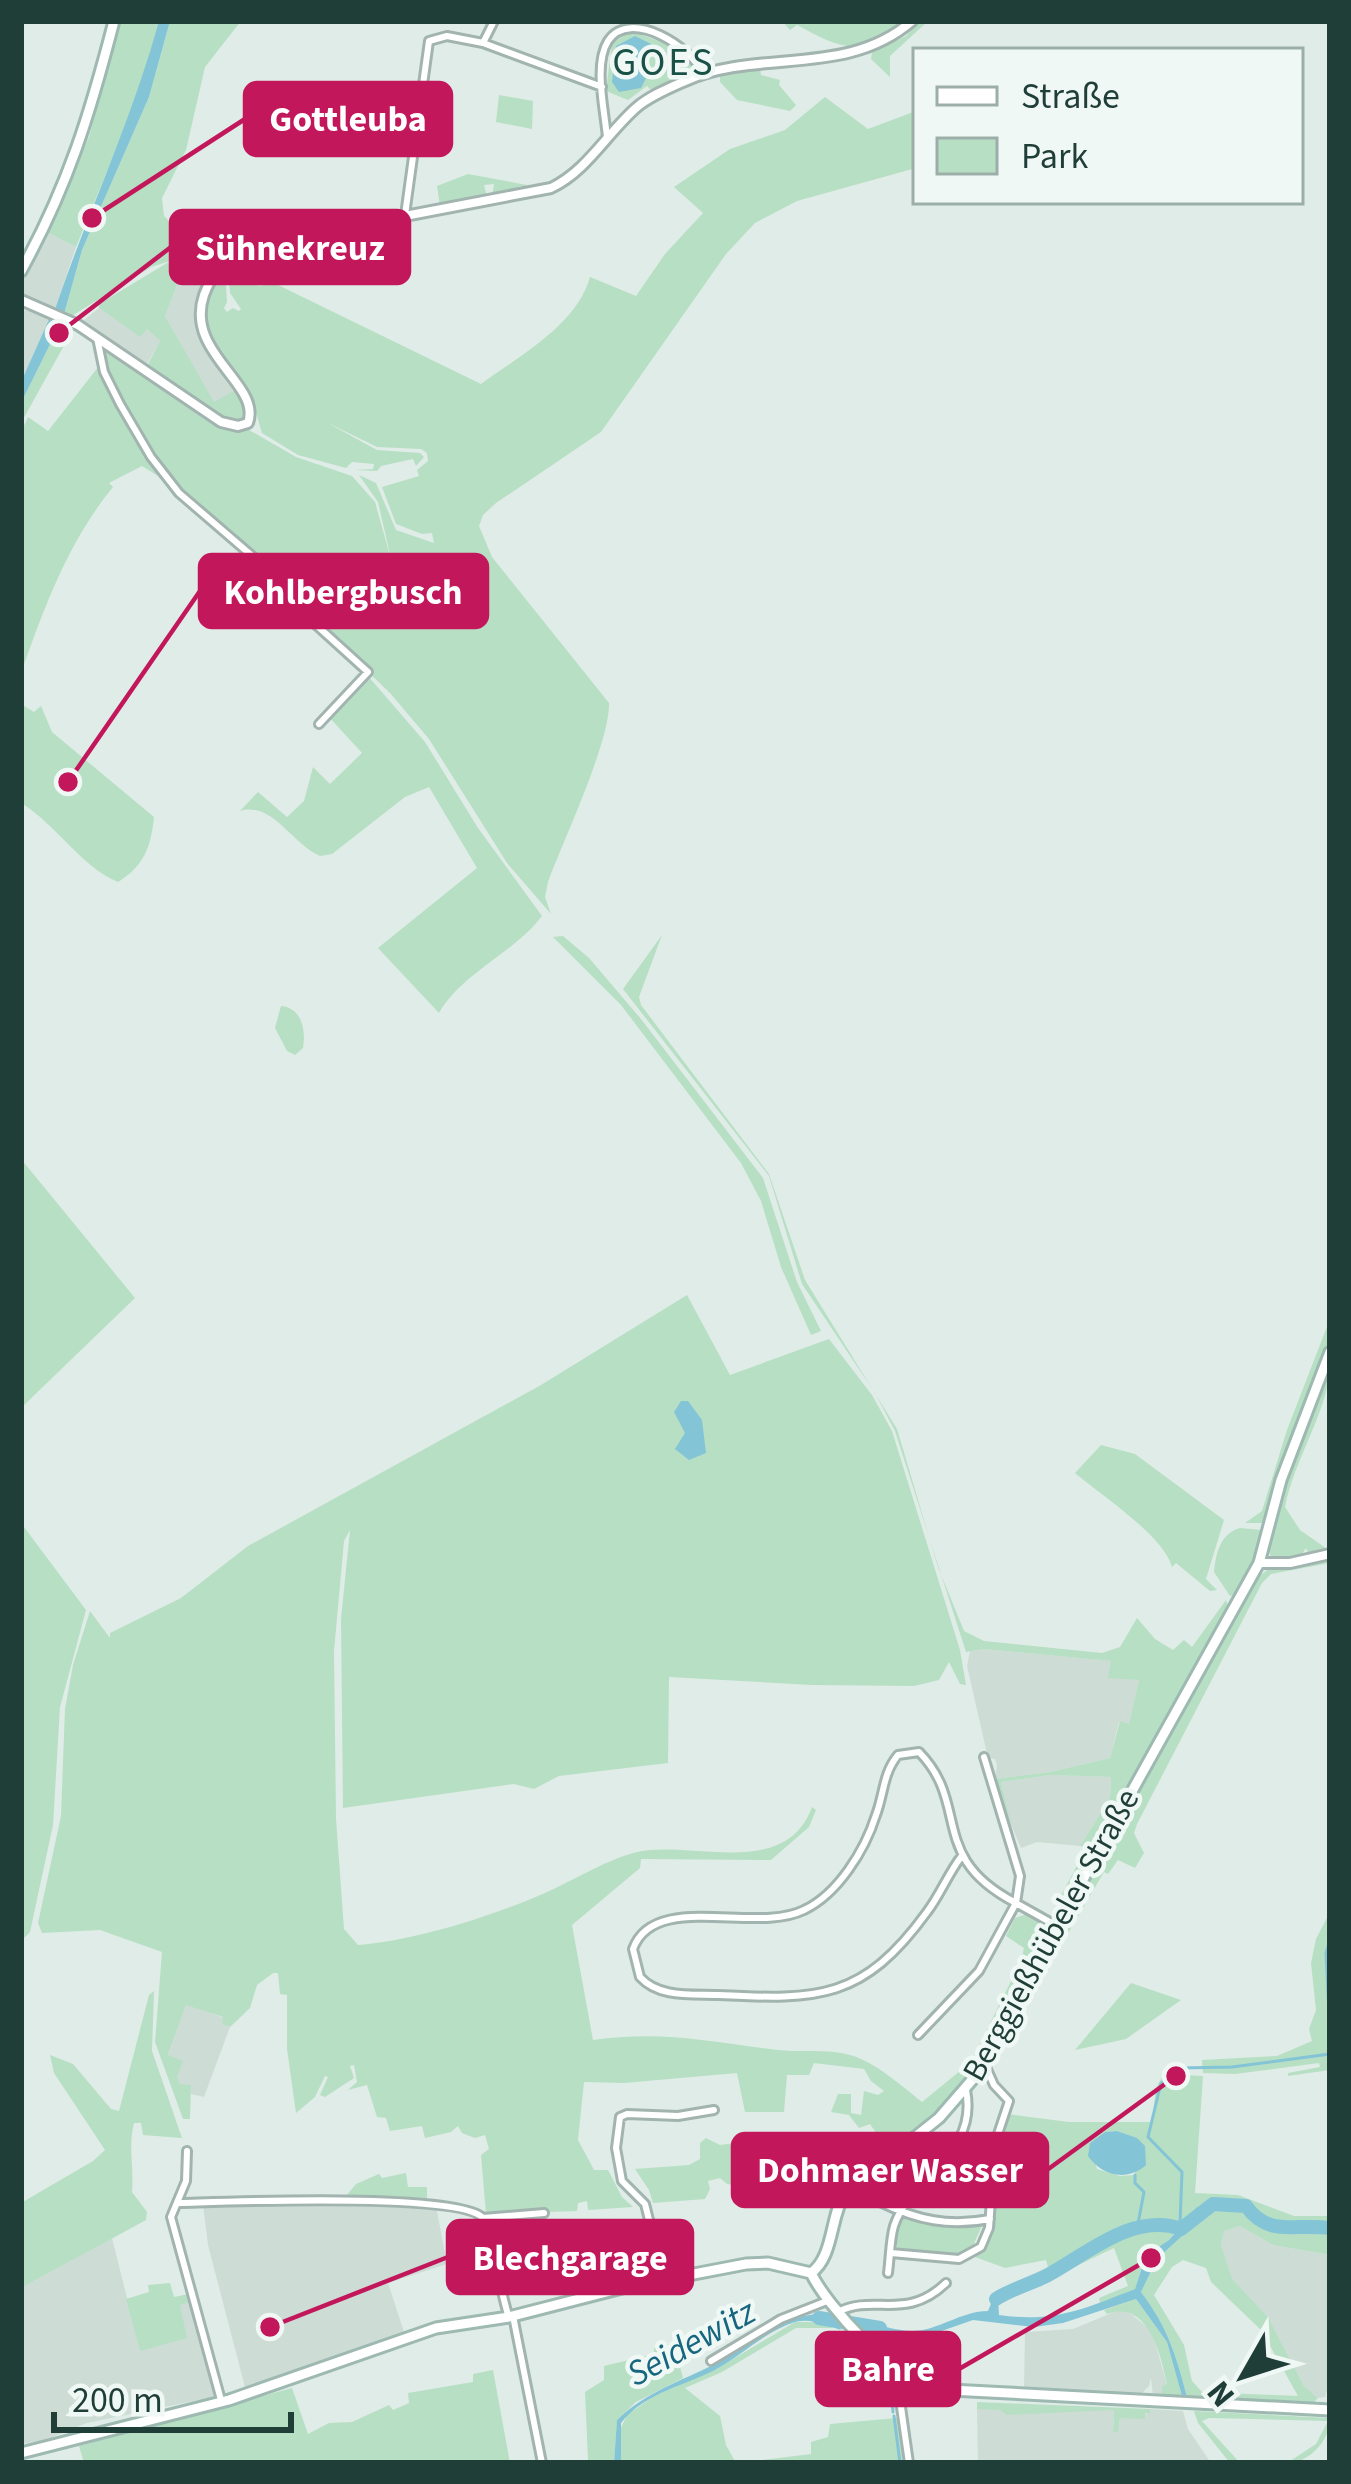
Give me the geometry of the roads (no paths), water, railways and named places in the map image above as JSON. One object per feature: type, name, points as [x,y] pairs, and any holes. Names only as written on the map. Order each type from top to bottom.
[{"type":"main road","points":[[21,271],[67,181],[115,21]]},
{"type":"main road","name":"Berggießhübeler Straße","points":[[812,2273],[824,2261],[835,2212],[845,2193],[939,2118],[985,2065],[1259,1564],[1281,1480],[1330,1352]]},
{"type":"main road","points":[[21,2453],[222,2402],[425,2331],[746,2264],[812,2273],[827,2301],[911,2380],[950,2392],[1330,2410]]},
{"type":"street","points":[[483,43],[494,21]]},
{"type":"street","points":[[21,300],[71,322],[221,422],[238,427],[251,416],[249,401],[202,334],[201,305],[222,263],[248,247],[550,188],[567,180],[643,101],[704,74],[856,53],[891,40],[912,21]]},
{"type":"street","points":[[607,138],[602,87],[606,46],[613,35],[630,27],[646,30],[683,50],[704,74]]},
{"type":"street","points":[[405,214],[428,44],[447,36],[483,43],[602,87]]},
{"type":"street","points":[[97,338],[104,372],[120,404],[179,493],[258,561],[314,623],[368,672],[319,724]]},
{"type":"street","points":[[1259,1564],[1330,1554]]},
{"type":"street","points":[[961,1857],[912,1931],[874,1968],[830,1992],[782,1999],[664,1992],[647,1984],[634,1964],[639,1935],[658,1921],[773,1919],[803,1911],[823,1898],[869,1834],[888,1767],[905,1751],[919,1752],[930,1764],[961,1857],[985,1886],[1057,1926]]},
{"type":"street","points":[[918,2035],[979,1971],[1016,1904],[1020,1876],[984,1757]]},
{"type":"street","points":[[891,2253],[967,2257],[981,2247],[990,2219],[995,2143],[1009,2101],[994,2085],[985,2065]]},
{"type":"street","points":[[889,2273],[894,2227],[901,2212],[962,2134],[969,2105],[966,2090]]},
{"type":"street","points":[[664,2279],[645,2204],[622,2181],[616,2148],[620,2117],[714,2110]]},
{"type":"street","points":[[187,2151],[180,2203],[171,2217],[222,2402]]},
{"type":"street","points":[[880,2202],[947,2223],[990,2219]]},
{"type":"street","points":[[180,2203],[436,2203],[483,2218],[544,2213]]},
{"type":"street","points":[[483,2218],[511,2316],[542,2463]]},
{"type":"street","points":[[841,2314],[854,2304],[874,2308],[923,2301],[946,2283]]},
{"type":"street","points":[[711,2361],[772,2324],[827,2301]]},
{"type":"street","points":[[909,2463],[900,2400],[911,2380]]},
{"type":"water","points":[[159,21],[170,21],[149,97],[82,250],[64,314],[55,309]]},
{"type":"water","points":[[635,36],[651,44],[648,74],[641,88],[619,92],[612,82],[616,46]]},
{"type":"water","points":[[50,317],[61,322],[21,403],[21,382]]},
{"type":"water","points":[[681,1401],[688,1401],[702,1420],[706,1453],[689,1460],[675,1449],[685,1433],[674,1412]]},
{"type":"water","points":[[1117,2131],[1145,2146],[1146,2165],[1131,2174],[1100,2168],[1088,2156],[1090,2143],[1105,2132]]},
{"type":"water","points":[[1197,2207],[1205,2215],[1157,2259],[1141,2292],[1170,2343],[1188,2400],[1183,2400],[1167,2342],[1136,2299],[1063,2323],[1034,2327],[973,2320],[930,2335],[872,2335],[863,2321],[900,2330],[931,2328],[988,2311],[995,2294],[1009,2288],[1011,2294],[998,2299],[999,2315],[1053,2316],[1084,2308],[1135,2289],[1146,2255],[1169,2240]]},
{"type":"water","points":[[817,2314],[831,2316],[841,2330],[795,2322],[720,2367],[642,2403],[621,2423],[621,2463],[614,2463],[617,2420],[628,2410],[776,2327]]},
{"type":"waterway","points":[[1330,1940],[1326,1953],[1330,2033]]},
{"type":"waterway","points":[[1180,2223],[1182,2172],[1148,2137],[1161,2083],[1181,2068],[1232,2067],[1330,2054]]},
{"type":"waterway","points":[[1135,2175],[1135,2183],[1144,2192],[1137,2229]]},
{"type":"waterway","points":[[996,2299],[1128,2231],[1163,2225],[1181,2229],[1213,2204],[1246,2206],[1274,2226],[1330,2228]]},
{"type":"waterway","name":"Seidewitz","points":[[819,2318],[880,2328]]},
{"type":"waterway","points":[[890,2373],[893,2412]]},
{"type":"waterway","points":[[894,2416],[900,2463]]},
{"type":"place","name":"Gottleuba","points":[[92,218]]},
{"type":"place","name":"Sühnekreuz","points":[[59,333]]},
{"type":"place","name":"Kohlbergbusch","points":[[68,782]]},
{"type":"place","name":"Dohmaer Wasser","points":[[1176,2076]]},
{"type":"place","name":"Bahre","points":[[1151,2258]]},
{"type":"place","name":"Blechgarage","points":[[270,2327]]},
{"type":"district","name":"GOES","points":[[664,63]]}]
